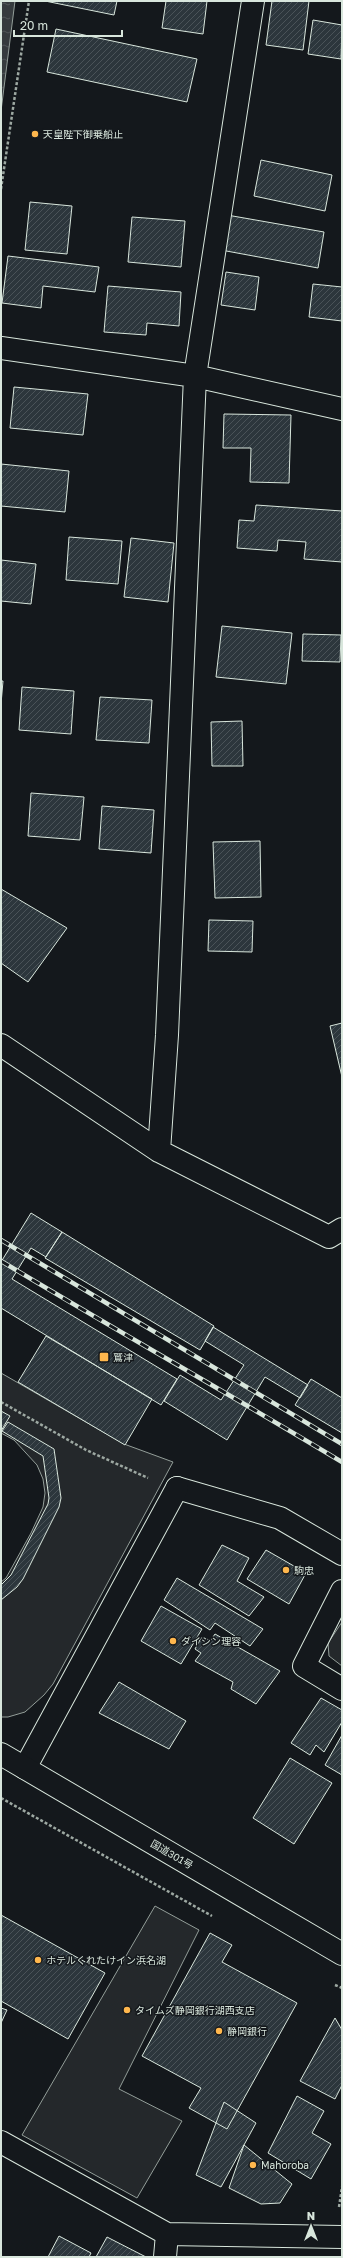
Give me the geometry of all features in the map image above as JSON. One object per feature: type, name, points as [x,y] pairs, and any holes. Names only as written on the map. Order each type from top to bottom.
[{"type":"main road","points":[[159,1151],[168,1027],[195,376],[253,1]]},
{"type":"main road","points":[[1,348],[195,376],[342,409]]},
{"type":"main road","points":[[1,1045],[159,1151],[329,1237],[342,1229]]},
{"type":"main road","points":[[25,1768],[177,1488],[280,1518],[342,1554]]},
{"type":"main road","points":[[342,1592],[304,1666],[342,1689]]},
{"type":"main road","name":"国道301号","points":[[1,1754],[342,1954]]},
{"type":"main road","points":[[1,2142],[167,2234],[342,2237]]},
{"type":"main road","points":[[165,2257],[167,2234]]},
{"type":"path","points":[[1,189],[29,1]]},
{"type":"path","points":[[1,1402],[109,1462],[177,1488]]},
{"type":"path","points":[[1,1798],[217,1918]]},
{"type":"path","points":[[328,1980],[342,1988]]},
{"type":"shaded area","points":[[1,1373],[124,1444],[173,1462],[53,1684],[44,1695],[25,1712],[8,1717],[1,1717],[1,1582],[6,1578],[31,1533],[43,1507],[45,1493],[43,1479],[37,1465],[14,1440],[1,1433]]},
{"type":"shaded area","points":[[342,1622],[342,1666],[329,1656],[328,1643]]},
{"type":"shaded area","name":"タイムズ静岡銀行湖西支店","points":[[155,1906],[199,1930],[119,2089],[182,2121],[137,2198],[22,2135]]},
{"type":"water","points":[[1,1],[15,1],[1,111]]},
{"type":"building","points":[[45,1],[117,1],[114,15]]},
{"type":"building","points":[[166,1],[207,1],[203,34],[162,28]]},
{"type":"building","points":[[272,1],[309,1],[303,50],[266,45]]},
{"type":"building","points":[[313,20],[342,25],[341,59],[308,54]]},
{"type":"building","points":[[56,29],[197,59],[187,102],[47,72]]},
{"type":"building","points":[[261,160],[332,175],[325,211],[254,196]]},
{"type":"building","points":[[30,202],[72,206],[67,254],[25,250]]},
{"type":"building","points":[[227,215],[324,232],[318,268],[221,250]]},
{"type":"building","points":[[132,217],[185,221],[181,267],[128,262]]},
{"type":"building","points":[[8,256],[99,267],[95,292],[43,286],[41,308],[2,303]]},
{"type":"building","points":[[226,272],[259,277],[255,310],[221,305]]},
{"type":"building","points":[[313,284],[342,287],[342,321],[309,317]]},
{"type":"building","points":[[108,286],[181,292],[179,326],[147,323],[146,335],[104,332]]},
{"type":"building","points":[[14,387],[88,394],[83,435],[10,428]]},
{"type":"building","points":[[224,414],[291,415],[289,483],[250,482],[251,448],[223,448]]},
{"type":"building","points":[[1,464],[69,471],[65,512],[1,506]]},
{"type":"building","points":[[256,505],[342,511],[342,562],[304,559],[306,542],[278,540],[277,551],[237,548],[239,520],[254,521]]},
{"type":"building","points":[[69,537],[122,541],[118,584],[66,580]]},
{"type":"building","points":[[131,538],[174,543],[168,602],[124,597]]},
{"type":"building","points":[[1,560],[36,564],[31,604],[1,601]]},
{"type":"building","points":[[222,626],[292,633],[286,684],[216,677]]},
{"type":"building","points":[[303,634],[341,635],[340,662],[302,661]]},
{"type":"building","points":[[1,681],[3,681],[1,704]]},
{"type":"building","points":[[22,687],[74,691],[71,734],[19,730]]},
{"type":"building","points":[[100,697],[152,700],[149,743],[96,740]]},
{"type":"building","points":[[242,721],[243,766],[212,766],[211,722]]},
{"type":"building","points":[[31,793],[84,797],[80,840],[28,836]]},
{"type":"building","points":[[102,806],[154,810],[151,853],[99,849]]},
{"type":"building","points":[[260,841],[261,897],[215,898],[213,842]]},
{"type":"building","points":[[1,889],[67,928],[28,982],[1,963]]},
{"type":"building","points":[[209,920],[253,921],[252,952],[208,951]]},
{"type":"building","points":[[342,1023],[342,1077],[330,1026]]},
{"type":"building","points":[[31,1213],[62,1232],[46,1257],[31,1248],[12,1279],[177,1379],[161,1405],[1,1308],[1,1262]]},
{"type":"building","points":[[62,1232],[214,1326],[200,1350],[45,1258]]},
{"type":"building","points":[[213,1327],[308,1385],[300,1398],[265,1377],[227,1440],[164,1401],[180,1375],[221,1400],[244,1365],[205,1341]]},
{"type":"building","points":[[46,1336],[152,1399],[125,1445],[18,1382]]},
{"type":"building","points":[[311,1379],[342,1398],[342,1433],[295,1405]]},
{"type":"building","points":[[1,1411],[10,1416],[1,1431]]},
{"type":"building","points":[[8,1422],[54,1449],[61,1498],[59,1507],[23,1579],[17,1587],[1,1600],[1,1585],[11,1575],[48,1504],[49,1498],[43,1456],[2,1431]]},
{"type":"building","points":[[222,1545],[249,1558],[237,1581],[264,1597],[249,1616],[199,1585]]},
{"type":"building","points":[[266,1550],[306,1573],[289,1604],[247,1579]]},
{"type":"building","points":[[177,1578],[263,1629],[250,1646],[215,1623],[210,1630],[164,1600]]},
{"type":"building","points":[[161,1606],[202,1629],[181,1664],[141,1641]]},
{"type":"building","points":[[215,1634],[280,1671],[256,1704],[231,1689],[233,1682],[195,1661],[201,1653],[195,1649],[201,1638],[211,1640]]},
{"type":"building","points":[[119,1682],[186,1721],[169,1749],[99,1713]]},
{"type":"building","points":[[321,1698],[342,1710],[342,1722],[324,1752],[316,1745],[310,1755],[291,1743]]},
{"type":"building","points":[[342,1735],[342,1775],[325,1765]]},
{"type":"building","points":[[290,1758],[332,1783],[294,1844],[253,1818]]},
{"type":"building","points":[[1,1915],[105,1973],[68,2039],[1,2001]]},
{"type":"building","points":[[210,1933],[232,1945],[222,1962],[297,2003],[227,2129],[189,2108],[201,2088],[142,2056]]},
{"type":"building","points":[[1,2008],[7,2010],[1,2023]]},
{"type":"building","points":[[335,2018],[342,2030],[342,2085],[335,2099],[300,2081]]},
{"type":"building","points":[[297,2096],[324,2111],[312,2133],[331,2144],[311,2179],[268,2153]]},
{"type":"building","points":[[224,2102],[256,2123],[221,2187],[196,2175]]},
{"type":"building","name":"Mahoroba","points":[[244,2145],[292,2184],[280,2203],[261,2204],[229,2188]]},
{"type":"building","points":[[59,2236],[91,2253],[89,2257],[48,2257]]},
{"type":"building","points":[[107,2237],[146,2257],[96,2257]]},
{"type":"railway","points":[[1,1240],[342,1444]]},
{"type":"railway","points":[[1,1261],[342,1462]]},
{"type":"place","name":"天皇陛下御乗船止","points":[[35,134]]},
{"type":"place","name":"鷲津","points":[[104,1357]]},
{"type":"place","name":"駒忠","points":[[286,1570]]},
{"type":"place","name":"ダイシン理容","points":[[173,1641]]},
{"type":"place","name":"ホテルくれたけイン浜名湖","points":[[38,1960]]},
{"type":"place","name":"タイムズ静岡銀行湖西支店","points":[[127,2010]]},
{"type":"place","name":"静岡銀行","points":[[219,2031]]},
{"type":"place","name":"Mahoroba","points":[[253,2165]]}]
